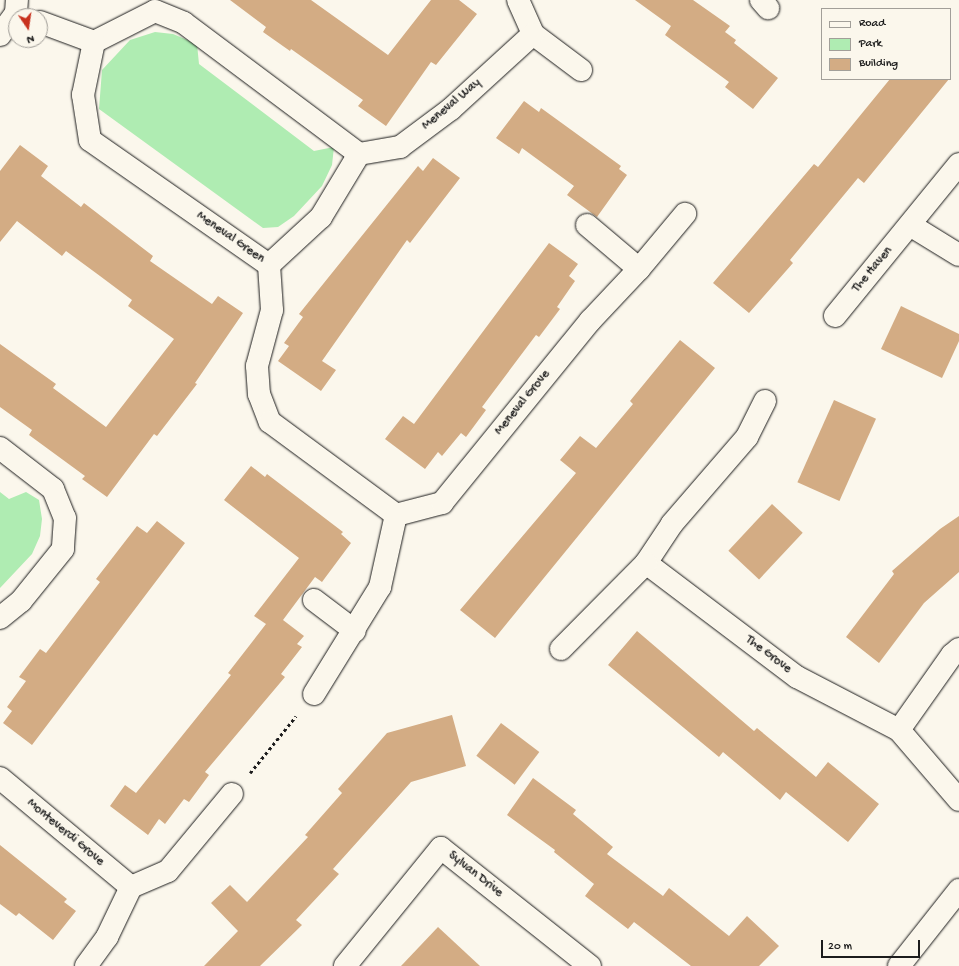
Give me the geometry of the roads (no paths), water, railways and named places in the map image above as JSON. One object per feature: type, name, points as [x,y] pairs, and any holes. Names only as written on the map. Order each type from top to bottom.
[{"type":"street","points":[[518,0],[533,34],[581,70]]},
{"type":"street","points":[[48,25],[94,42],[154,6],[184,23],[359,154]]},
{"type":"street","points":[[0,35],[8,24]]},
{"type":"street","name":"Meneval Way","points":[[359,154],[400,147],[451,109],[533,34]]},
{"type":"street","name":"Meneval Green","points":[[94,42],[83,95],[90,140],[269,265],[321,217],[359,154]]},
{"type":"street","name":"The Haven","points":[[835,316],[959,164]]},
{"type":"street","name":"Meneval Grove","points":[[396,515],[442,503],[590,321],[639,269],[685,214]]},
{"type":"street","points":[[587,225],[639,269]]},
{"type":"street","points":[[910,225],[959,255]]},
{"type":"street","points":[[269,265],[272,310],[257,366],[259,394],[270,422],[396,515],[380,587],[355,631],[314,694]]},
{"type":"street","points":[[561,649],[646,563],[672,524],[747,437],[766,401]]},
{"type":"street","points":[[0,448],[53,490],[65,518],[63,549],[21,601],[0,618]]},
{"type":"street","name":"The Grove","points":[[646,563],[797,676],[899,730],[959,800]]},
{"type":"street","points":[[314,600],[355,631]]},
{"type":"street","points":[[899,730],[952,655],[959,649]]},
{"type":"street","name":"Monteverdi Grove","points":[[0,778],[131,887]]},
{"type":"street","points":[[86,966],[107,937],[131,887],[168,871],[232,794]]},
{"type":"street","name":"Sylvan Drive","points":[[345,966],[441,848],[590,966]]},
{"type":"street","points":[[899,966],[959,890]]}]
